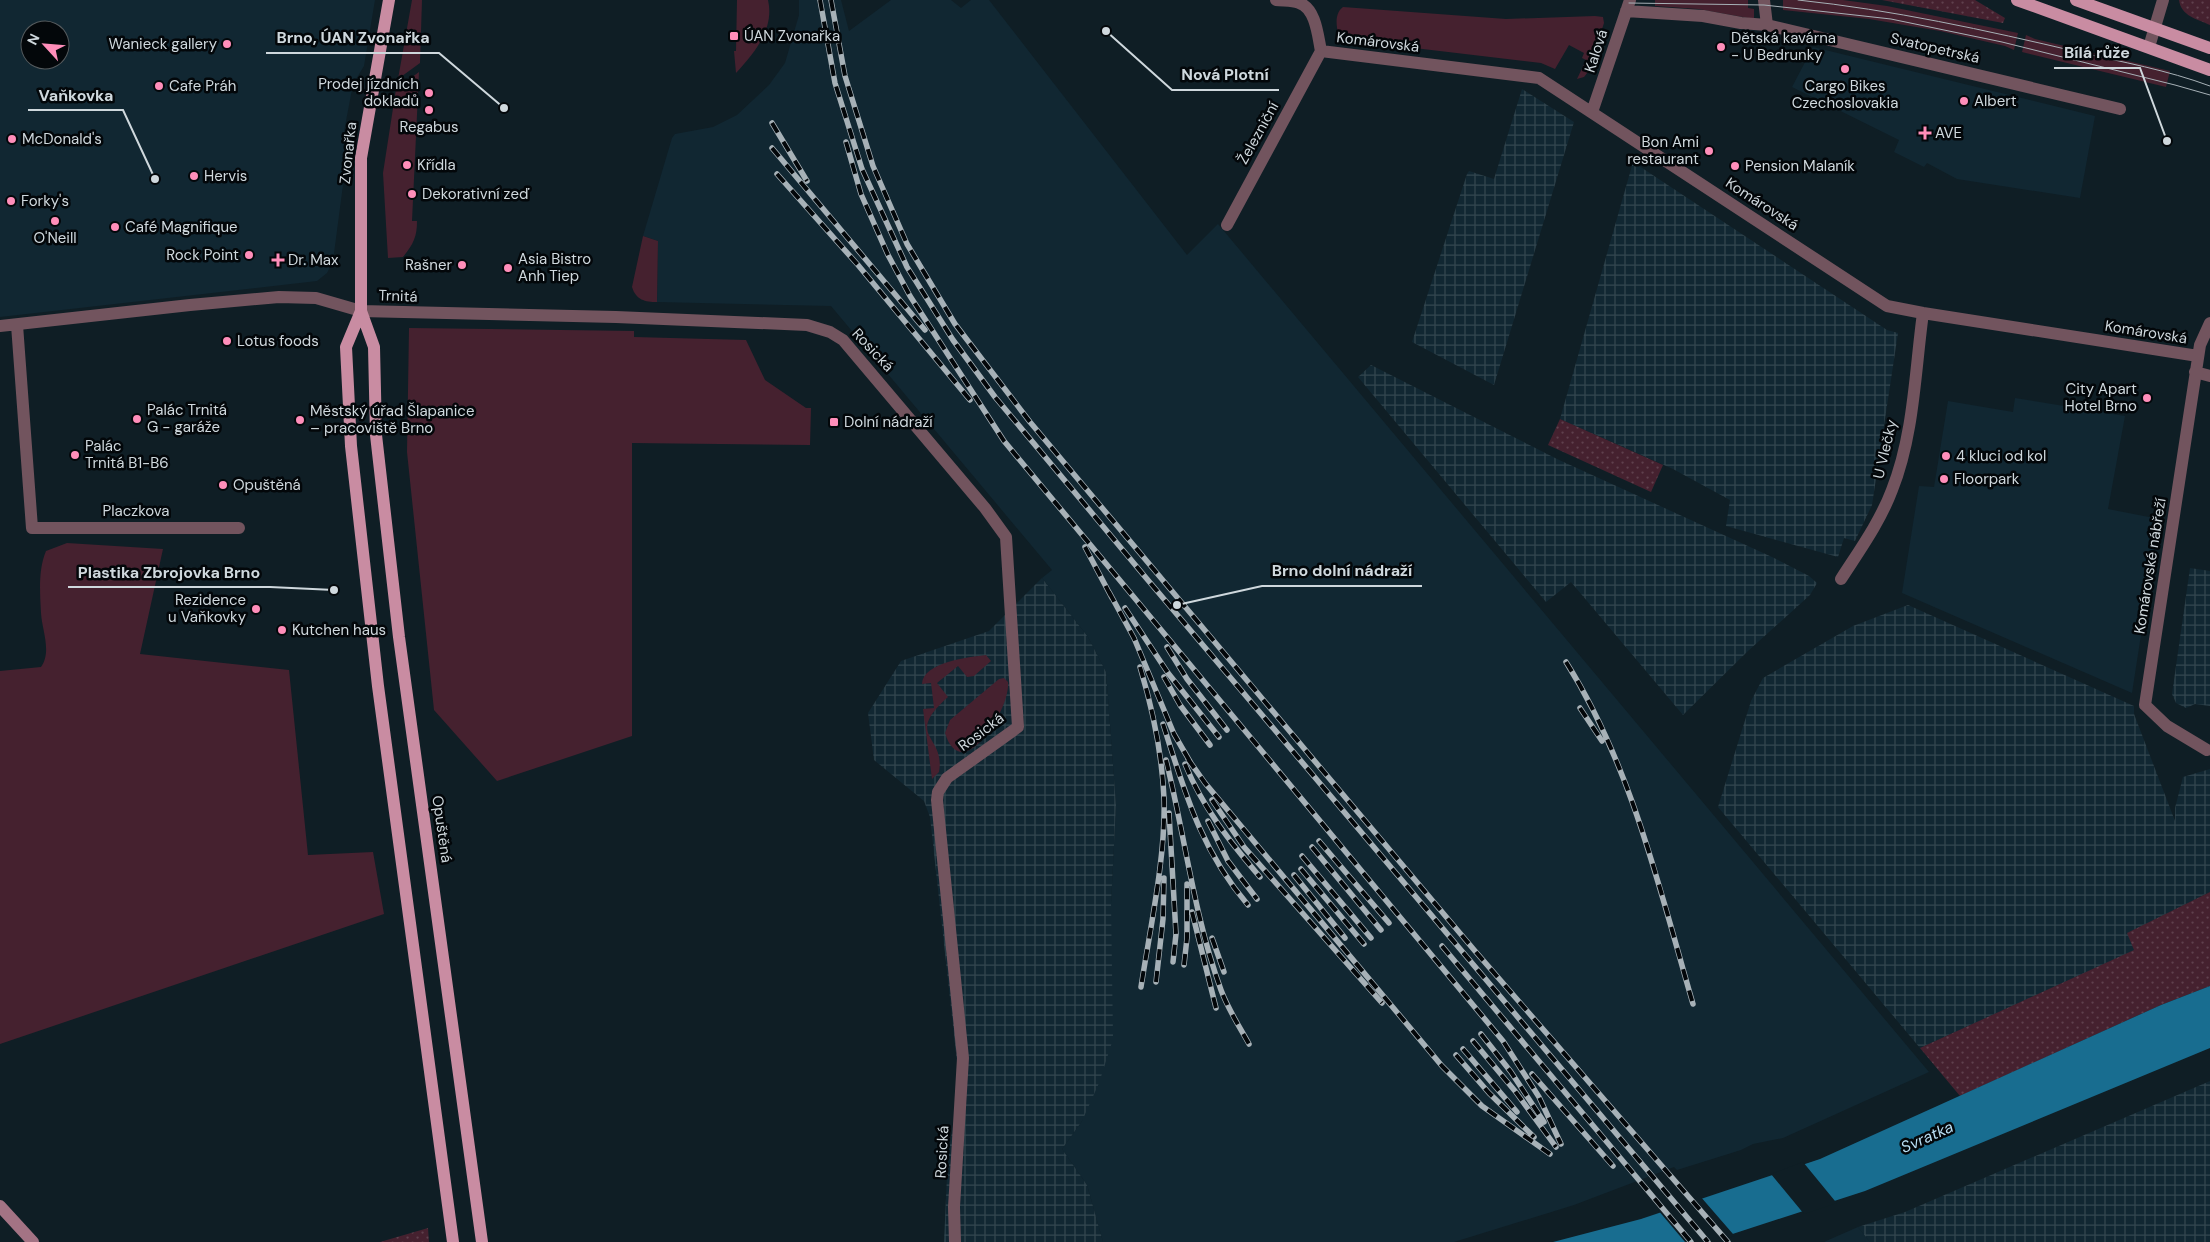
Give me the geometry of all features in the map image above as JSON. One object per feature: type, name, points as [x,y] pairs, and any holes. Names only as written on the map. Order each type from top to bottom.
[{"type":"main road","name":"Zvonařka","points":[[361,311],[360,186],[362,150],[389,0]]},
{"type":"main road","points":[[2018,0],[2210,70]]},
{"type":"main road","points":[[2076,0],[2210,48]]},
{"type":"main road","points":[[361,311],[346,347],[351,446],[377,676],[453,1242]]},
{"type":"main road","name":"Opuštěná","points":[[361,311],[374,347],[376,435],[399,637],[482,1242]]},
{"type":"main road","points":[[0,1206],[34,1242]]},
{"type":"street","points":[[1276,0],[1301,3],[1308,9],[1316,26],[1321,52]]},
{"type":"street","points":[[1764,0],[1767,25]]},
{"type":"street","points":[[2148,46],[2163,0]]},
{"type":"street","name":"Svatopetrská","points":[[1628,5],[1741,23],[1767,25],[2120,109]]},
{"type":"street","name":"Kalová","points":[[1592,112],[1628,5]]},
{"type":"street","name":"Komárovská","points":[[1321,52],[1530,75],[1546,81],[1887,306],[2198,356]]},
{"type":"street","name":"Železniční","points":[[1226,225],[1321,52]]},
{"type":"street","name":"Trnitá","points":[[0,326],[190,305],[279,298],[316,298],[361,311],[616,317],[799,325]]},
{"type":"street","name":"U Vlečky","points":[[1841,579],[1870,534],[1892,490],[1906,442],[1923,313]]},
{"type":"street","name":"Komárovské nábřeží","points":[[2207,750],[2167,726],[2145,705],[2195,372],[2200,345],[2210,323]]},
{"type":"street","name":"Placzkova","points":[[17,325],[32,528],[239,528]]},
{"type":"street","name":"Rosická","points":[[799,325],[830,332],[842,340],[979,501],[1006,537],[1018,727],[947,778],[938,792],[937,800],[963,1058],[954,1207],[955,1242]]},
{"type":"street","points":[[2195,372],[2210,376]]},
{"type":"shaded area","points":[[0,0],[375,0],[364,66],[353,84],[343,137],[348,147],[333,261],[327,273],[317,281],[0,317]]},
{"type":"shaded area","points":[[412,0],[422,0],[420,63],[398,79]]},
{"type":"shaded area","points":[[737,0],[768,0],[769,11],[768,21],[761,41],[736,73],[734,51],[736,51]]},
{"type":"shaded area","points":[[799,0],[841,0],[849,31],[891,0],[951,0],[961,8],[971,0],[989,0],[1187,255],[1218,224],[1929,1072],[1783,1138],[1753,1144],[1741,1150],[1677,1170],[1674,1167],[1574,1205],[1454,1242],[1103,1242],[1087,1185],[1062,1149],[1082,1121],[1111,903],[1116,805],[1106,672],[1088,637],[1042,578],[1052,570],[831,306],[657,302],[658,241],[643,236],[672,138],[675,134],[713,127],[737,115],[769,85],[785,63],[799,15]]},
{"type":"shaded area","points":[[1655,0],[1748,0],[1748,8],[1754,9],[1754,19],[1698,9],[1655,6]]},
{"type":"shaded area","points":[[1783,0],[1843,0],[1887,6],[2018,33],[2014,50],[2005,46],[1940,31],[1869,19],[1783,10]]},
{"type":"shaded area","points":[[1882,0],[1975,0],[2005,18],[2003,23]]},
{"type":"shaded area","points":[[2179,0],[2210,0],[2210,25],[2186,13]]},
{"type":"shaded area","points":[[1343,7],[1506,19],[1595,16],[1603,17],[1604,23],[1588,72],[1584,77],[1577,79],[1586,60],[1582,58],[1584,53],[1569,45],[1555,69],[1541,63],[1347,40],[1338,33],[1337,26],[1337,15]]},
{"type":"shaded area","points":[[2026,35],[2035,39],[2170,71],[2166,87],[2022,52]]},
{"type":"shaded area","points":[[1813,47],[2095,116],[2080,198],[1957,179],[1927,163],[1924,167],[1894,152],[1899,140],[1792,87]]},
{"type":"shaded area","points":[[419,72],[412,221],[417,221],[416,232],[412,244],[403,257],[388,258],[383,173],[396,89]]},
{"type":"shaded area","points":[[1522,89],[1574,122],[1494,385],[1412,342],[1467,174],[1469,171],[1494,179]]},
{"type":"shaded area","points":[[1633,162],[1887,330],[1898,333],[1872,505],[1855,541],[1844,538],[1838,557],[1726,526],[1730,500],[1673,469],[1560,419]]},
{"type":"shaded area","points":[[643,236],[658,241],[657,302],[642,299],[636,295],[632,287]]},
{"type":"shaded area","points":[[409,328],[634,331],[634,337],[746,340],[765,380],[806,408],[811,408],[810,445],[632,443],[632,736],[497,781],[434,710],[407,452]]},
{"type":"shaded area","points":[[1371,365],[1557,459],[1772,557],[1809,576],[1817,583],[1810,595],[1748,651],[1683,715],[1571,582],[1546,602],[1358,377]]},
{"type":"shaded area","points":[[2015,398],[2125,416],[2108,509],[2159,519],[2132,693],[1902,593],[1919,486],[1934,487],[1948,401],[2013,412]]},
{"type":"shaded area","points":[[1560,419],[1663,465],[1651,492],[1548,445]]},
{"type":"shaded area","points":[[67,543],[163,549],[140,654],[289,670],[308,855],[373,852],[384,914],[0,1044],[0,671],[41,667],[46,655],[40,598],[43,558],[46,551]]},
{"type":"shaded area","points":[[2190,568],[2210,571],[2210,706],[2195,704],[2186,708],[2176,703],[2172,694]]},
{"type":"shaded area","points":[[1042,578],[1088,637],[1106,672],[1116,805],[1111,903],[1113,1039],[1099,1083],[1082,1121],[1062,1149],[1087,1185],[1103,1242],[944,1242],[948,1154],[960,1089],[930,817],[924,801],[874,760],[868,713],[901,661],[989,631]]},
{"type":"shaded area","points":[[1908,605],[2134,706],[2134,714],[2175,821],[2175,808],[2183,777],[2210,769],[2210,892],[2128,933],[2135,950],[1920,1048],[1718,807],[1751,701],[1763,678],[1853,626]]},
{"type":"shaded area","points":[[986,655],[991,661],[974,676],[967,677],[958,666],[937,683],[948,697],[935,710],[929,720],[927,729],[940,760],[939,772],[932,779],[923,709],[934,708],[931,683],[922,684],[924,677],[930,670],[948,662]]},
{"type":"shaded area","points":[[1004,678],[1008,682],[1007,694],[1002,709],[984,738],[973,748],[962,752],[953,748],[945,733],[950,720],[999,679]]},
{"type":"shaded area","points":[[2210,892],[2210,986],[2161,1005],[1960,1096],[1920,1048],[2134,950],[2127,933]]},
{"type":"shaded area","points":[[2210,1081],[2210,1242],[1870,1242],[1858,1227],[1905,1212]]},
{"type":"shaded area","points":[[1858,1227],[1870,1242],[1824,1242],[1826,1241]]},
{"type":"shaded area","points":[[428,1228],[429,1242],[380,1242]]},
{"type":"water","name":"Svratka","points":[[2210,986],[2210,1048],[1865,1191],[1708,1242],[1553,1242],[1641,1219],[1820,1159],[2161,1005]]},
{"type":"pier","points":[[1803,1162],[1837,1203],[1804,1214],[1771,1174]]},
{"type":"pier","points":[[1700,1196],[1735,1236],[1716,1242],[1685,1242],[1658,1210]]},
{"type":"tram line","points":[[1798,0],[1869,9],[1974,29],[2144,67],[2210,86]]},
{"type":"tram line","points":[[1629,3],[1764,5],[1891,19],[2002,42],[2210,95]]},
{"type":"railway","points":[[820,0],[835,83],[862,169],[907,267],[953,340],[995,397],[1147,579],[1708,1242]]},
{"type":"railway","points":[[831,0],[845,76],[873,166],[907,244],[955,324],[1030,422],[1318,765],[1475,951],[1728,1242]]},
{"type":"railway","points":[[772,123],[807,181]]},
{"type":"railway","points":[[846,142],[861,194],[888,255],[910,296],[1004,441],[1503,1041],[1539,1097],[1561,1144]]},
{"type":"railway","points":[[772,148],[925,330]]},
{"type":"railway","points":[[777,174],[858,265],[970,400]]},
{"type":"railway","points":[[1085,547],[1112,598]]},
{"type":"railway","points":[[1109,592],[1134,638],[1174,734],[1192,765]]},
{"type":"railway","points":[[1125,608],[1168,673],[1219,737]]},
{"type":"railway","points":[[1167,647],[1187,679],[1227,730]]},
{"type":"railway","points":[[1566,662],[1589,701],[1626,785],[1655,872],[1693,1004]]},
{"type":"railway","points":[[1140,667],[1156,732],[1164,798],[1163,844],[1141,987]]},
{"type":"railway","points":[[1164,677],[1180,705],[1210,745]]},
{"type":"railway","points":[[1580,708],[1602,741]]},
{"type":"railway","points":[[1163,724],[1187,796],[1206,841],[1231,884],[1248,905]]},
{"type":"railway","points":[[1188,759],[1205,783],[1442,1066],[1482,1106],[1550,1154]]},
{"type":"railway","points":[[1166,760],[1197,905],[1212,962],[1227,1004],[1249,1044]]},
{"type":"railway","points":[[1185,764],[1200,795],[1218,824],[1260,877]]},
{"type":"railway","points":[[1212,800],[1244,847],[1382,1003]]},
{"type":"railway","points":[[1169,813],[1176,934],[1173,962]]},
{"type":"railway","points":[[1208,821],[1228,861],[1257,899]]},
{"type":"railway","points":[[1319,841],[1389,923]]},
{"type":"railway","points":[[1312,847],[1381,930]]},
{"type":"railway","points":[[1302,856],[1371,938]]},
{"type":"railway","points":[[1301,869],[1364,944]]},
{"type":"railway","points":[[1294,875],[1345,938]]},
{"type":"railway","points":[[1156,982],[1163,919],[1164,878]]},
{"type":"railway","points":[[1184,965],[1187,938],[1187,884]]},
{"type":"railway","points":[[1192,912],[1216,1008]]},
{"type":"railway","points":[[1212,938],[1224,972]]},
{"type":"railway","points":[[1442,946],[1691,1242]]},
{"type":"railway","points":[[1481,1034],[1511,1072],[1544,1122]]},
{"type":"railway","points":[[1473,1041],[1515,1091],[1556,1147]]},
{"type":"railway","points":[[1463,1049],[1517,1112]]},
{"type":"railway","points":[[1456,1055],[1489,1093],[1534,1137]]},
{"type":"railway","points":[[1532,1074],[1613,1166]]},
{"type":"place","name":"Nová Plotní","points":[[1106,31]]},
{"type":"place","name":"ÚAN Zvonařka","points":[[734,36]]},
{"type":"place","name":"Wanieck gallery","points":[[227,44]]},
{"type":"place","name":"Dětská kavárna - U Bedrunky","points":[[1721,47]]},
{"type":"place","name":"Cargo Bikes Czechoslovakia","points":[[1845,69]]},
{"type":"place","name":"Cafe Práh","points":[[159,86]]},
{"type":"place","name":"Prodej jízdních dokladů","points":[[429,93]]},
{"type":"place","name":"Albert","points":[[1964,101]]},
{"type":"place","name":"Brno, ÚAN Zvonařka","points":[[504,108]]},
{"type":"place","name":"Regabus","points":[[429,110]]},
{"type":"place","name":"AVE","points":[[1925,133]]},
{"type":"place","name":"McDonald's","points":[[12,139]]},
{"type":"place","name":"Bílá růže","points":[[2167,141]]},
{"type":"place","name":"Bon Ami restaurant","points":[[1709,151]]},
{"type":"place","name":"Křídla","points":[[407,165]]},
{"type":"place","name":"Pension Malaník","points":[[1735,166]]},
{"type":"place","name":"Hervis","points":[[194,176]]},
{"type":"place","name":"Vaňkovka","points":[[155,179]]},
{"type":"place","name":"Dekorativní zeď","points":[[412,194]]},
{"type":"place","name":"Forky's","points":[[11,201]]},
{"type":"place","name":"O'Neill","points":[[55,221]]},
{"type":"place","name":"Café Magnifique","points":[[115,227]]},
{"type":"place","name":"Rock Point","points":[[249,255]]},
{"type":"place","name":"Dr. Max","points":[[278,260]]},
{"type":"place","name":"Rašner","points":[[462,265]]},
{"type":"place","name":"Asia Bistro Anh Tiep","points":[[508,268]]},
{"type":"place","name":"Lotus foods","points":[[227,341]]},
{"type":"place","name":"City Apart Hotel Brno","points":[[2147,398]]},
{"type":"place","name":"Palác Trnitá G - garáže","points":[[137,419]]},
{"type":"place","name":"Městský úřad Šlapanice – pracoviště Brno","points":[[300,420]]},
{"type":"place","name":"Dolní nádraží","points":[[834,422]]},
{"type":"place","name":"Palác Trnitá B1-B6","points":[[75,455]]},
{"type":"place","name":"4 kluci od kol","points":[[1946,456]]},
{"type":"place","name":"Floorpark","points":[[1944,479]]},
{"type":"place","name":"Opuštěná","points":[[223,485]]},
{"type":"place","name":"Plastika Zbrojovka Brno","points":[[334,590]]},
{"type":"place","name":"Brno dolní nádraží","points":[[1177,605]]},
{"type":"place","name":"Rezidence u Vaňkovky","points":[[256,609]]},
{"type":"place","name":"Kutchen haus","points":[[282,630]]}]
